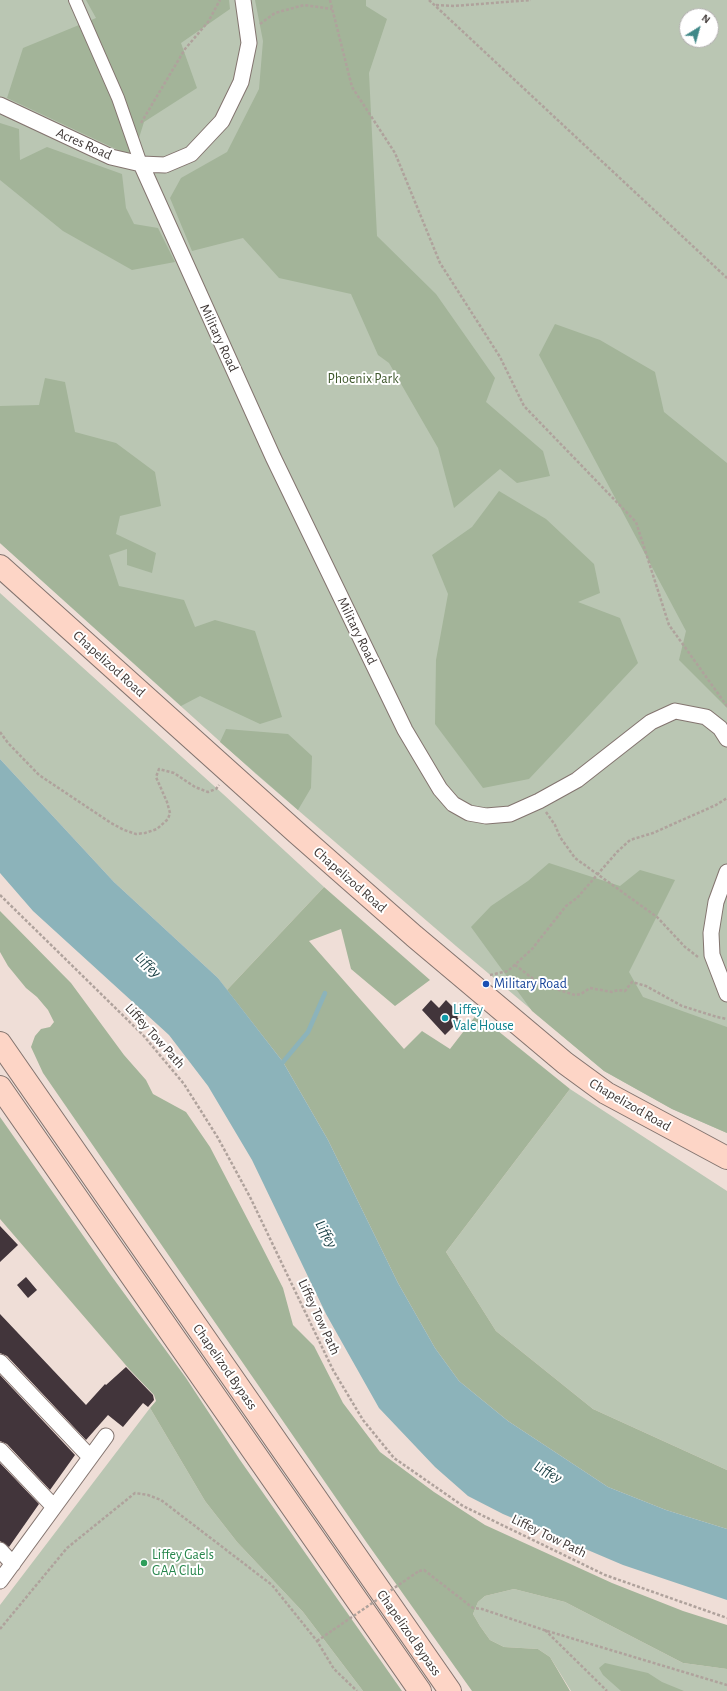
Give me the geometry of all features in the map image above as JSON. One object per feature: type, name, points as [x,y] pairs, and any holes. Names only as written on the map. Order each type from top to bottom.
[{"type":"main road","name":"Chapelizod Road","points":[[0,566],[414,936],[565,1063],[606,1094],[727,1158]]},
{"type":"main road","name":"Chapelizod Bypass","points":[[0,1043],[450,1691]]},
{"type":"main road","name":"Chapelizod Bypass","points":[[0,1087],[420,1691]]},
{"type":"street","points":[[75,0],[118,98],[141,164]]},
{"type":"street","name":"Acres Road","points":[[0,105],[111,157],[141,164],[165,165],[191,154],[222,121],[241,82],[249,43],[243,0]]},
{"type":"street","name":"Military Road","points":[[141,164],[273,457],[405,730],[440,789],[453,804],[469,813],[486,816],[510,814],[539,801],[577,780],[651,722],[675,711],[706,718],[720,728],[727,739]]},
{"type":"street","points":[[727,872],[716,902],[711,933],[712,955],[715,967],[727,994]]},
{"type":"street","points":[[0,1362],[90,1457]]},
{"type":"street","points":[[0,1581],[106,1436]]},
{"type":"street","points":[[0,1450],[54,1507]]},
{"type":"street","points":[[0,1550],[13,1564]]},
{"type":"path","points":[[134,145],[139,128],[150,105],[185,49],[208,22],[220,0]]},
{"type":"path","points":[[330,0],[352,87],[395,153],[440,263],[500,357],[524,406],[636,522],[669,625],[727,706]]},
{"type":"path","points":[[429,0],[727,278]]},
{"type":"path","points":[[436,5],[454,6],[532,0]]},
{"type":"path","points":[[247,32],[275,13],[304,5],[332,9]]},
{"type":"path","points":[[0,732],[8,743],[39,775],[111,823],[136,834],[157,829],[168,819],[170,813],[167,802],[156,777],[159,768],[174,773],[195,787],[208,792],[216,789],[230,773]]},
{"type":"path","points":[[490,975],[508,971],[515,965],[532,948],[566,906],[577,898],[630,840],[653,833],[716,805],[727,798]]},
{"type":"path","points":[[539,801],[568,848],[583,864],[657,917],[685,947],[715,967]]},
{"type":"path","name":"Liffey Tow Path","points":[[0,895],[143,1035],[184,1084],[218,1138],[250,1197],[333,1370],[363,1420],[394,1458],[463,1506],[605,1575],[727,1618]]},
{"type":"path","points":[[515,965],[540,984],[575,995],[581,994],[590,988],[612,992],[618,990],[625,991],[632,982],[646,986],[682,1006],[727,1019]]},
{"type":"path","points":[[0,1630],[67,1548],[135,1493],[148,1495],[160,1500],[272,1585],[317,1641],[334,1669],[357,1691]]},
{"type":"path","points":[[317,1641],[419,1571],[424,1570],[473,1608],[482,1609],[544,1630],[727,1686]]},
{"type":"path","points":[[544,1630],[607,1691]]},
{"type":"green space","name":"Phoenix Park","points":[[0,0],[727,0],[727,1133],[672,1109],[604,1071],[256,774],[0,543]]},
{"type":"green space","points":[[86,0],[229,0],[230,9],[181,43],[197,88],[144,122],[133,157],[7,98],[23,48],[96,18]]},
{"type":"green space","points":[[255,0],[366,0],[366,6],[387,19],[369,73],[377,236],[436,294],[495,378],[486,402],[543,451],[550,476],[517,483],[500,469],[454,508],[438,448],[389,363],[378,355],[351,294],[279,278],[243,238],[192,251],[170,198],[181,178],[227,152],[259,89],[263,41]]},
{"type":"green space","points":[[0,123],[19,129],[20,160],[47,147],[122,174],[126,208],[134,224],[158,228],[175,262],[132,270],[63,231],[0,180]]},
{"type":"green space","points":[[555,324],[600,340],[655,372],[664,412],[727,463],[727,708],[679,660],[686,631],[539,355]]},
{"type":"green space","points":[[45,378],[65,382],[75,432],[116,443],[155,472],[161,506],[120,516],[116,534],[156,553],[152,573],[127,565],[127,549],[109,555],[119,586],[184,600],[195,627],[215,620],[255,631],[282,717],[260,724],[200,696],[181,706],[0,543],[0,406],[39,405]]},
{"type":"green space","points":[[499,491],[546,519],[594,564],[600,593],[578,602],[620,618],[638,663],[529,779],[483,788],[435,724],[436,660],[448,594],[432,555],[472,527]]},
{"type":"green space","points":[[0,593],[324,887],[227,990],[218,978],[114,882],[0,759]]},
{"type":"green space","points":[[226,729],[288,734],[312,756],[311,788],[298,810],[220,742]]},
{"type":"green space","points":[[549,863],[620,886],[640,870],[675,880],[629,972],[643,997],[727,1027],[727,1133],[672,1109],[604,1071],[532,1011],[471,927],[491,906],[528,881]]},
{"type":"green space","points":[[324,887],[430,980],[395,1006],[351,969],[341,929],[309,941],[404,1049],[422,1031],[450,1049],[477,1014],[570,1089],[446,1252],[496,1331],[593,1409],[727,1470],[727,1529],[666,1510],[608,1487],[508,1421],[459,1381],[435,1348],[398,1283],[328,1140],[283,1062],[227,990]]},
{"type":"green space","points":[[0,911],[71,983],[124,1055],[146,1080],[153,1094],[186,1112],[210,1147],[283,1288],[293,1325],[314,1346],[343,1403],[380,1452],[434,1492],[485,1525],[612,1583],[683,1611],[727,1625],[727,1669],[683,1663],[565,1602],[514,1589],[485,1596],[478,1602],[473,1614],[490,1640],[504,1647],[538,1649],[550,1657],[570,1691],[472,1691],[367,1543],[43,1073],[31,1047],[35,1036],[41,1029],[50,1027],[54,1022],[48,1010],[37,997],[26,988],[8,966],[0,952]]},
{"type":"green space","points":[[570,1089],[727,1191],[727,1470],[593,1409],[496,1331],[446,1252]]},
{"type":"green space","points":[[0,1117],[110,1274],[186,1378],[240,1460],[402,1691],[363,1691],[303,1612],[237,1542],[205,1501],[150,1408],[156,1401],[154,1395],[130,1370],[0,1219]]},
{"type":"green space","name":"Liffey Gaels GAA Club","points":[[150,1408],[205,1501],[237,1542],[303,1612],[363,1691],[0,1691],[0,1605]]},
{"type":"green space","points":[[514,1589],[565,1602],[683,1663],[727,1669],[727,1691],[571,1691],[550,1657],[538,1649],[504,1647],[490,1640],[473,1614],[478,1602],[485,1596]]},
{"type":"green space","points":[[605,1663],[648,1673],[662,1682],[684,1691],[621,1691],[603,1675],[599,1668]]},
{"type":"water","name":"Liffey","points":[[0,759],[114,882],[218,978],[283,1062],[328,1140],[398,1283],[435,1348],[459,1381],[508,1421],[608,1487],[666,1510],[727,1529],[727,1600],[623,1565],[503,1514],[468,1496],[435,1467],[379,1408],[326,1314],[252,1160],[208,1086],[169,1035],[33,911],[0,873]]},
{"type":"building","name":"Liffey Vale House","points":[[431,1000],[439,1008],[446,1000],[460,1014],[457,1017],[460,1020],[445,1035],[422,1010]]},
{"type":"building","points":[[0,1226],[18,1245],[0,1262]]},
{"type":"building","points":[[26,1277],[37,1290],[28,1298],[17,1285]]},
{"type":"building","points":[[0,1314],[86,1405],[105,1384],[106,1385],[126,1367],[153,1395],[154,1400],[148,1407],[143,1403],[123,1427],[108,1415],[86,1440],[7,1356],[0,1353]]},
{"type":"building","points":[[0,1375],[75,1455],[50,1490],[7,1444],[0,1441]]},
{"type":"building","points":[[0,1463],[39,1504],[9,1547],[0,1541]]},
{"type":"waterway","points":[[283,1062],[308,1032],[325,993]]},
{"type":"place","name":"Military Road","points":[[486,984]]},
{"type":"place","name":"Liffey Vale House","points":[[445,1018]]},
{"type":"place","name":"Liffey Gaels GAA Club","points":[[144,1563]]}]
